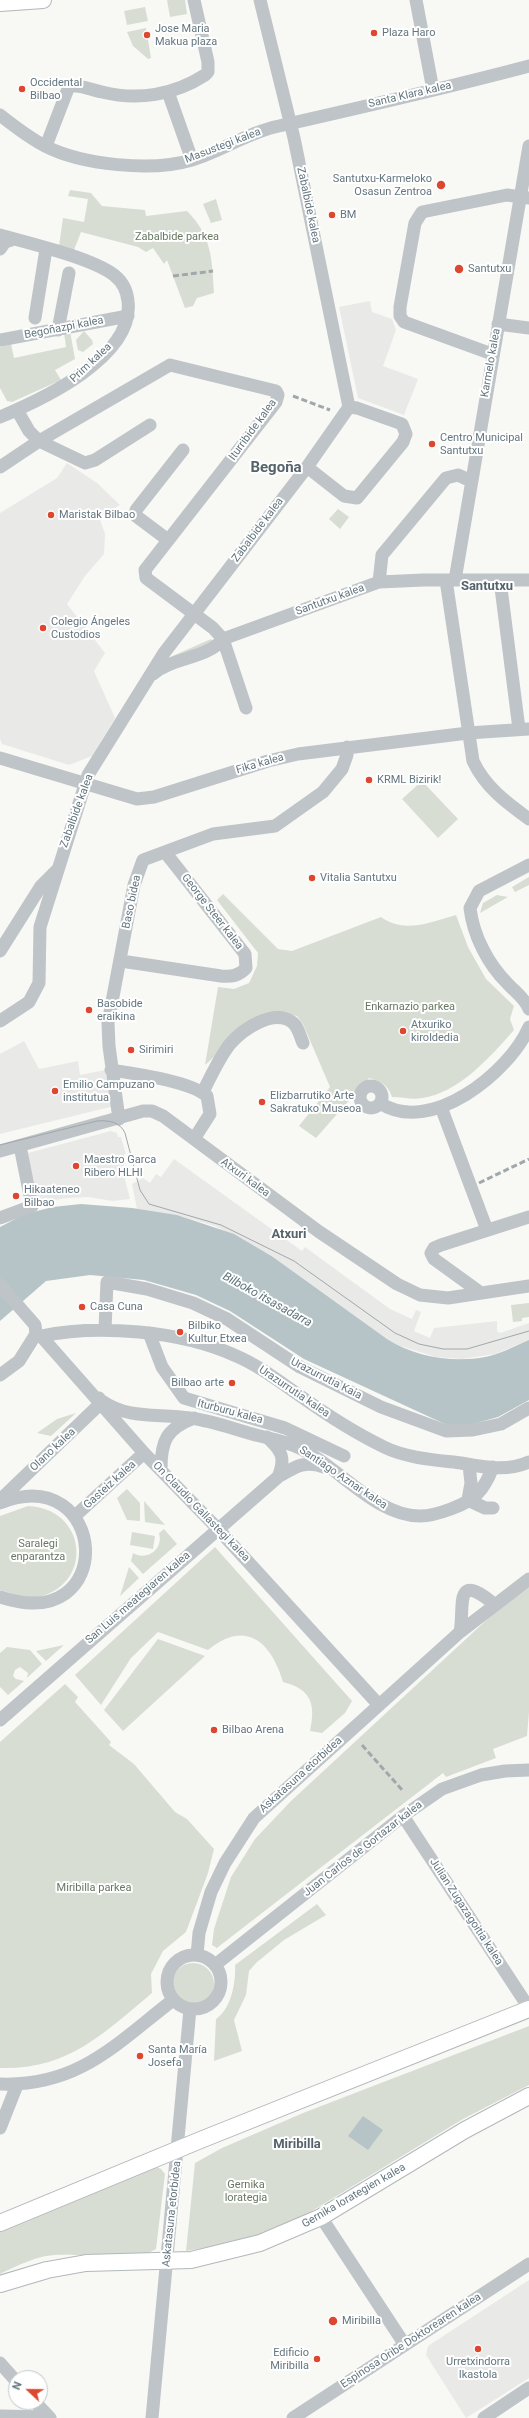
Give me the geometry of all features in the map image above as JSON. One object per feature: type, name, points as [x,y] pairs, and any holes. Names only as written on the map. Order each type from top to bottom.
[{"type":"main road","points":[[0,3],[43,0]]},
{"type":"main road","points":[[0,2223],[529,2009]]},
{"type":"main road","name":"Gernika lorategien kalea","points":[[0,2284],[47,2270],[86,2263],[168,2262],[191,2260],[244,2248],[280,2236],[321,2217],[465,2130],[529,2096]]},
{"type":"street","points":[[46,146],[69,86],[138,97],[153,96],[168,92],[198,79],[208,72],[208,62],[194,0]]},
{"type":"street","name":"Zabalbide kalea","points":[[0,1021],[29,1002],[39,984],[40,928],[57,870],[86,783],[164,653],[307,467],[349,407],[290,124],[260,0]]},
{"type":"street","points":[[416,0],[434,90]]},
{"type":"street","name":"Santa Klara kalea","points":[[290,124],[529,66]]},
{"type":"street","points":[[168,92],[192,160]]},
{"type":"street","name":"Masustegi kalea","points":[[0,115],[26,135],[46,146],[87,159],[126,165],[163,165],[192,160],[253,134],[290,124]]},
{"type":"street","name":"Karmelo kalea","points":[[528,152],[524,198],[492,354],[471,481],[451,580],[468,733],[477,769],[499,796],[529,819]]},
{"type":"street","points":[[492,354],[404,322],[400,316],[400,307],[415,223],[422,212],[507,195],[524,198]]},
{"type":"street","name":"Prim kalea","points":[[0,242],[14,239],[102,268],[114,275],[123,284],[128,298],[128,316],[118,336],[107,351],[74,381],[5,412]]},
{"type":"street","points":[[35,318],[46,249]]},
{"type":"street","points":[[58,330],[69,273]]},
{"type":"street","name":"Begoñazpi kalea","points":[[0,340],[128,316]]},
{"type":"street","points":[[498,324],[529,328]]},
{"type":"street","name":"Iturribide kalea","points":[[0,467],[39,441],[170,365],[276,391],[278,395],[276,402],[145,570],[146,578],[213,628],[223,639],[246,708]]},
{"type":"street","points":[[307,467],[344,496],[357,498],[403,442],[406,434],[402,424],[357,408],[349,407]]},
{"type":"street","points":[[5,412],[39,441],[88,463],[150,425]]},
{"type":"street","points":[[168,540],[136,516],[136,510],[183,450]]},
{"type":"street","points":[[378,582],[382,555],[446,478],[458,475],[471,481]]},
{"type":"street","points":[[500,580],[524,729]]},
{"type":"street","name":"Santutxu kalea","points":[[147,680],[161,667],[217,647],[223,639],[378,582],[529,580]]},
{"type":"street","name":"Fika kalea","points":[[0,758],[86,783],[131,798],[154,797],[268,760],[347,747],[468,733],[524,729]]},
{"type":"street","name":"Baso bidea","points":[[119,1119],[111,1070],[108,1023],[115,979],[121,961],[134,885],[143,860],[213,834],[275,826],[323,792],[342,769],[347,755],[347,747]]},
{"type":"street","name":"George Steer kalea","points":[[121,961],[233,977],[242,973],[246,968],[246,954],[165,852]]},
{"type":"street","points":[[529,865],[479,891],[470,908],[475,928],[487,957],[506,982],[527,1003],[529,1008]]},
{"type":"street","points":[[0,951],[41,886],[57,870]]},
{"type":"street","points":[[203,1092],[230,1044],[251,1026],[270,1019],[284,1018],[295,1025],[303,1043]]},
{"type":"street","points":[[380,1103],[389,1108],[404,1112],[441,1107],[486,1080],[500,1069],[515,1051],[529,1027]]},
{"type":"street","points":[[111,1070],[150,1077],[203,1092],[207,1096],[210,1114],[194,1139]]},
{"type":"street","points":[[441,1107],[487,1230]]},
{"type":"street","name":"Atxuri kalea","points":[[0,1151],[119,1119],[139,1112],[152,1112],[163,1116],[318,1231],[397,1284],[420,1295],[434,1298],[529,1286]]},
{"type":"street","points":[[0,1218],[32,1206],[20,1146]]},
{"type":"street","points":[[481,1293],[434,1259],[431,1253],[434,1248],[487,1230],[529,1218]]},
{"type":"street","name":"Urazurrutia Kaia","points":[[105,1329],[107,1282],[147,1289],[193,1303],[227,1319],[300,1367],[381,1407],[446,1431],[473,1430],[501,1424],[529,1408]]},
{"type":"street","name":"On Claudio Gallastegi kalea","points":[[0,1285],[28,1316],[35,1325],[39,1335],[97,1398],[144,1453],[218,1529],[379,1705]]},
{"type":"street","name":"Urazurrutia kalea","points":[[39,1335],[105,1329],[149,1333],[200,1344],[234,1354],[262,1370],[332,1418],[384,1448],[498,1468],[529,1462]]},
{"type":"street","name":"Iturburu kalea","points":[[149,1333],[162,1367],[184,1398],[285,1428],[344,1456]]},
{"type":"street","points":[[0,1374],[18,1361],[26,1348],[39,1335]]},
{"type":"street","name":"Santiago Aznar kalea","points":[[97,1398],[113,1408],[138,1416],[194,1418],[268,1437],[296,1446],[384,1506],[406,1515],[433,1514],[477,1495],[481,1466]]},
{"type":"street","name":"Olano kalea","points":[[0,1500],[97,1398]]},
{"type":"street","points":[[161,1470],[161,1453],[169,1433],[179,1424],[194,1418]]},
{"type":"street","points":[[268,1437],[278,1447],[282,1456],[283,1465],[278,1477]]},
{"type":"street","name":"Gasteiz kalea","points":[[75,1516],[144,1453]]},
{"type":"street","name":"San Luis meategiaren kalea","points":[[0,1720],[278,1477],[301,1463],[310,1462],[332,1470]]},
{"type":"street","points":[[481,1466],[471,1483],[468,1500],[485,1508],[493,1508]]},
{"type":"street","points":[[0,1503],[9,1500],[31,1497],[48,1499],[61,1503],[75,1516],[85,1543],[85,1564],[76,1584],[58,1599],[46,1603],[28,1604],[0,1597]]},
{"type":"street","points":[[201,1513],[220,1518],[235,1515]]},
{"type":"street","name":"Askatasuna etorbidea","points":[[197,1955],[199,1933],[211,1892],[225,1863],[254,1818],[460,1632],[468,1627],[494,1604],[529,1579]]},
{"type":"street","points":[[460,1632],[462,1617],[460,1604],[462,1596],[469,1591],[475,1591],[494,1604]]},
{"type":"street","points":[[355,1727],[364,1707],[366,1696],[364,1690]]},
{"type":"street","name":"Juan Carlos de Gortazar kalea","points":[[215,1965],[403,1816],[442,1789],[460,1782],[505,1771],[529,1770]]},
{"type":"street","name":"Julian Zugazagoitia kalea","points":[[403,1816],[529,2009]]},
{"type":"street","points":[[197,1955],[210,1960],[215,1965],[221,1983],[217,1996],[208,2006],[190,2009],[173,2000],[167,1983],[170,1970],[179,1959],[197,1955]]},
{"type":"street","points":[[0,2084],[17,2085],[39,2083],[58,2078],[86,2065],[105,2053],[173,2000]]},
{"type":"street","name":"Askatasuna etorbidea","points":[[152,2418],[168,2262],[190,2009]]},
{"type":"street","points":[[0,2128],[17,2085]]},
{"type":"street","points":[[321,2217],[405,2345]]},
{"type":"street","name":"Espinosa Oribe Doktorearen kalea","points":[[293,2418],[529,2264]]},
{"type":"street","points":[[0,2363],[8,2372]]},
{"type":"street","points":[[484,2418],[529,2388]]},
{"type":"street","points":[[17,2415],[25,2410]]},
{"type":"street","points":[[0,2416],[17,2415],[49,2417]]},
{"type":"shaded area","points":[[370,301],[372,312],[392,319],[396,330],[383,366],[418,379],[404,415],[358,398],[339,307]]},
{"type":"shaded area","name":"Colegio Ángeles Custodios","points":[[67,463],[97,483],[120,505],[99,517],[105,534],[104,554],[85,576],[67,604],[105,653],[94,671],[115,718],[92,756],[69,765],[2,744],[0,739],[0,513],[57,478]]},
{"type":"shaded area","name":"Emilio Campuzano institutua","points":[[24,1041],[39,1069],[78,1061],[80,1075],[105,1070],[114,1106],[0,1134],[0,1054]]},
{"type":"shaded area","name":"Maestro Garca Ribero HLHI","points":[[111,1131],[117,1133],[118,1137],[121,1137],[126,1154],[124,1154],[125,1163],[122,1168],[130,1199],[113,1201],[88,1197],[67,1198],[38,1203],[33,1177],[31,1177],[28,1153]]},
{"type":"shaded area","points":[[174,1159],[302,1251],[305,1247],[390,1309],[412,1319],[416,1310],[421,1312],[414,1331],[430,1338],[434,1328],[497,1321],[497,1331],[500,1333],[529,1323],[529,1340],[495,1354],[462,1359],[436,1357],[394,1344],[273,1257],[215,1226],[177,1215],[137,1209],[132,1184],[143,1178],[150,1183],[156,1174],[161,1177]]},
{"type":"shaded area","name":"Urretxindorra Ikastola","points":[[529,2280],[529,2378],[466,2418],[426,2355],[428,2346]]},
{"type":"green space","points":[[167,0],[185,0],[187,14],[170,17]]},
{"type":"green space","points":[[145,7],[148,21],[127,25],[124,11]]},
{"type":"green space","points":[[146,28],[151,58],[148,59],[133,46],[127,32]]},
{"type":"green space","name":"Zabalbide parkea","points":[[70,190],[91,193],[102,206],[145,210],[146,216],[187,211],[195,220],[206,239],[211,259],[214,293],[197,298],[193,306],[185,308],[167,260],[164,264],[153,248],[146,252],[138,247],[81,232],[74,250],[59,246],[63,218],[84,222],[88,199],[68,196]]},
{"type":"green space","points":[[216,199],[222,220],[211,223],[203,204]]},
{"type":"green space","points":[[70,331],[75,359],[55,370],[61,380],[12,402],[7,401],[0,388],[0,347],[11,344],[14,358],[66,347],[64,333]]},
{"type":"green space","points":[[84,331],[92,340],[93,344],[83,352],[78,350],[76,340]]},
{"type":"green space","points":[[338,509],[349,517],[340,529],[329,519]]},
{"type":"green space","points":[[211,639],[215,643],[166,659]]},
{"type":"green space","points":[[422,781],[458,819],[438,838],[402,799]]},
{"type":"green space","points":[[529,877],[529,885],[515,892],[512,887]]},
{"type":"green space","name":"Enkarnazio parkea","points":[[223,894],[278,949],[292,951],[381,917],[399,925],[408,926],[427,923],[456,915],[468,947],[486,979],[514,1006],[510,1019],[514,1030],[485,1062],[473,1072],[449,1089],[436,1095],[418,1099],[392,1097],[384,1084],[369,1078],[316,1138],[299,1126],[330,1087],[303,1024],[297,1016],[279,1013],[214,1057],[205,1065],[218,987],[234,989],[249,983],[257,966],[258,953],[217,900]]},
{"type":"green space","points":[[497,895],[508,897],[480,913],[483,903]]},
{"type":"green space","points":[[529,1303],[529,1317],[522,1318],[522,1321],[513,1322],[511,1305]]},
{"type":"green space","points":[[76,1413],[51,1436],[37,1433],[57,1419]]},
{"type":"green space","points":[[127,1489],[140,1503],[140,1521],[127,1520],[117,1498]]},
{"type":"green space","points":[[144,1501],[165,1525],[145,1522]]},
{"type":"green space","name":"Saralegi enparantza","points":[[28,1506],[47,1510],[62,1519],[72,1532],[76,1547],[75,1563],[69,1577],[57,1589],[35,1598],[20,1596],[0,1590],[0,1516]]},
{"type":"green space","points":[[164,1529],[177,1544],[143,1574],[131,1561],[133,1553],[143,1556],[153,1552],[159,1544],[159,1533]]},
{"type":"green space","points":[[132,1532],[155,1536],[153,1549],[130,1545]]},
{"type":"green space","points":[[215,1547],[352,1701],[345,1713],[322,1733],[310,1731],[312,1721],[311,1705],[305,1693],[292,1685],[283,1682],[272,1656],[264,1646],[255,1639],[245,1636],[234,1636],[222,1641],[208,1650],[158,1632],[131,1658],[101,1705],[75,1675]]},
{"type":"green space","points":[[129,1567],[139,1578],[120,1596]]},
{"type":"green space","points":[[529,1587],[529,1712],[527,1736],[493,1749],[496,1758],[446,1777],[443,1773],[217,1948],[212,1945],[214,1929],[231,1877],[255,1839],[291,1801],[493,1614]]},
{"type":"green space","points":[[158,1639],[205,1656],[123,1731],[104,1710]]},
{"type":"green space","points":[[64,1645],[46,1661],[36,1651]]},
{"type":"green space","points":[[7,1647],[30,1650],[42,1664],[27,1678],[28,1673],[20,1667],[15,1670],[13,1676],[16,1679],[24,1681],[8,1695],[0,1687],[0,1653]]},
{"type":"green space","name":"Miribilla parkea","points":[[65,1684],[78,1697],[75,1702],[111,1742],[109,1745],[134,1764],[175,1812],[187,1819],[214,1849],[208,1873],[186,1932],[163,1951],[151,1974],[152,1993],[100,2035],[83,2047],[65,2056],[46,2063],[24,2067],[0,2068],[0,1742]]},
{"type":"green space","points":[[317,1904],[326,1915],[284,1940],[256,1963],[249,1971],[246,1995],[234,2020],[242,2051],[214,2061],[216,2019],[225,2009],[232,1995],[235,1980],[235,1965]]},
{"type":"green space","points":[[189,1963],[197,1963],[205,1966],[211,1972],[214,1984],[211,1996],[205,2002],[197,2005],[189,2005],[181,2002],[175,1996],[172,1988],[172,1980],[175,1972],[181,1966]]},
{"type":"green space","name":"Gernika lorategia","points":[[529,2026],[529,2085],[463,2119],[307,2214],[263,2237],[186,2251],[195,2163],[222,2148],[303,2113]]},
{"type":"green space","points":[[155,2166],[161,2169],[165,2174],[156,2249],[134,2256],[46,2256],[29,2261],[0,2274],[0,2229]]},
{"type":"water","name":"Bilboko itsasadarra","points":[[81,1204],[132,1208],[177,1215],[234,1234],[273,1257],[387,1339],[409,1350],[422,1354],[447,1359],[473,1359],[496,1354],[529,1340],[529,1400],[498,1417],[473,1424],[447,1425],[304,1359],[230,1311],[196,1295],[144,1280],[90,1275],[46,1281],[0,1321],[0,1227],[25,1214],[53,1207]]},
{"type":"water","points":[[363,2116],[383,2130],[368,2150],[348,2136]]},
{"type":"tram line","points":[[0,1145],[97,1121],[114,1122],[120,1126],[125,1133],[140,1190],[149,1204],[221,1225],[294,1261],[395,1333],[419,1344],[443,1349],[467,1349],[529,1331]]},
{"type":"railway","points":[[173,276],[213,271]]},
{"type":"railway","points":[[293,396],[330,410]]},
{"type":"railway","points":[[479,1183],[529,1159]]},
{"type":"railway","points":[[362,1745],[403,1791]]},
{"type":"place","name":"Plaza Haro","points":[[374,33]]},
{"type":"place","name":"Jose Maria Makua plaza","points":[[147,35]]},
{"type":"place","name":"Occidental Bilbao","points":[[22,89]]},
{"type":"place","name":"Santutxu-Karmeloko Osasun Zentroa","points":[[441,185]]},
{"type":"place","name":"BM","points":[[332,215]]},
{"type":"place","name":"Santutxu","points":[[459,269]]},
{"type":"place","name":"Centro Municipal Santutxu","points":[[432,444]]},
{"type":"place","name":"Maristak Bilbao","points":[[51,515]]},
{"type":"place","name":"Colegio Ángeles Custodios","points":[[43,628]]},
{"type":"place","name":"KRML Bizirik!","points":[[369,780]]},
{"type":"place","name":"Vitalia Santutxu","points":[[312,878]]},
{"type":"place","name":"Basobide eraikina","points":[[89,1010]]},
{"type":"place","name":"Atxuriko kiroldedia","points":[[403,1031]]},
{"type":"place","name":"Sirimiri","points":[[131,1050]]},
{"type":"place","name":"Emilio Campuzano institutua","points":[[55,1091]]},
{"type":"place","name":"Elizbarrutiko Arte Sakratuko Museoa","points":[[262,1102]]},
{"type":"place","name":"Maestro Garca Ribero HLHI","points":[[76,1166]]},
{"type":"place","name":"Hikaateneo Bilbao","points":[[16,1196]]},
{"type":"place","name":"Casa Cuna","points":[[82,1307]]},
{"type":"place","name":"Bilbiko Kultur Etxea","points":[[180,1332]]},
{"type":"place","name":"Bilbao arte","points":[[232,1383]]},
{"type":"place","name":"Bilbao Arena","points":[[214,1730]]},
{"type":"place","name":"Santa María Josefa","points":[[140,2056]]},
{"type":"place","name":"Miribilla","points":[[333,2321]]},
{"type":"place","name":"Urretxindorra Ikastola","points":[[478,2349]]},
{"type":"place","name":"Edificio Miribilla","points":[[317,2359]]},
{"type":"district","name":"Begoña","points":[[276,468]]},
{"type":"district","name":"Santutxu","points":[[487,587]]},
{"type":"district","name":"Atxuri","points":[[289,1235]]},
{"type":"district","name":"Miribilla","points":[[297,2145]]}]
